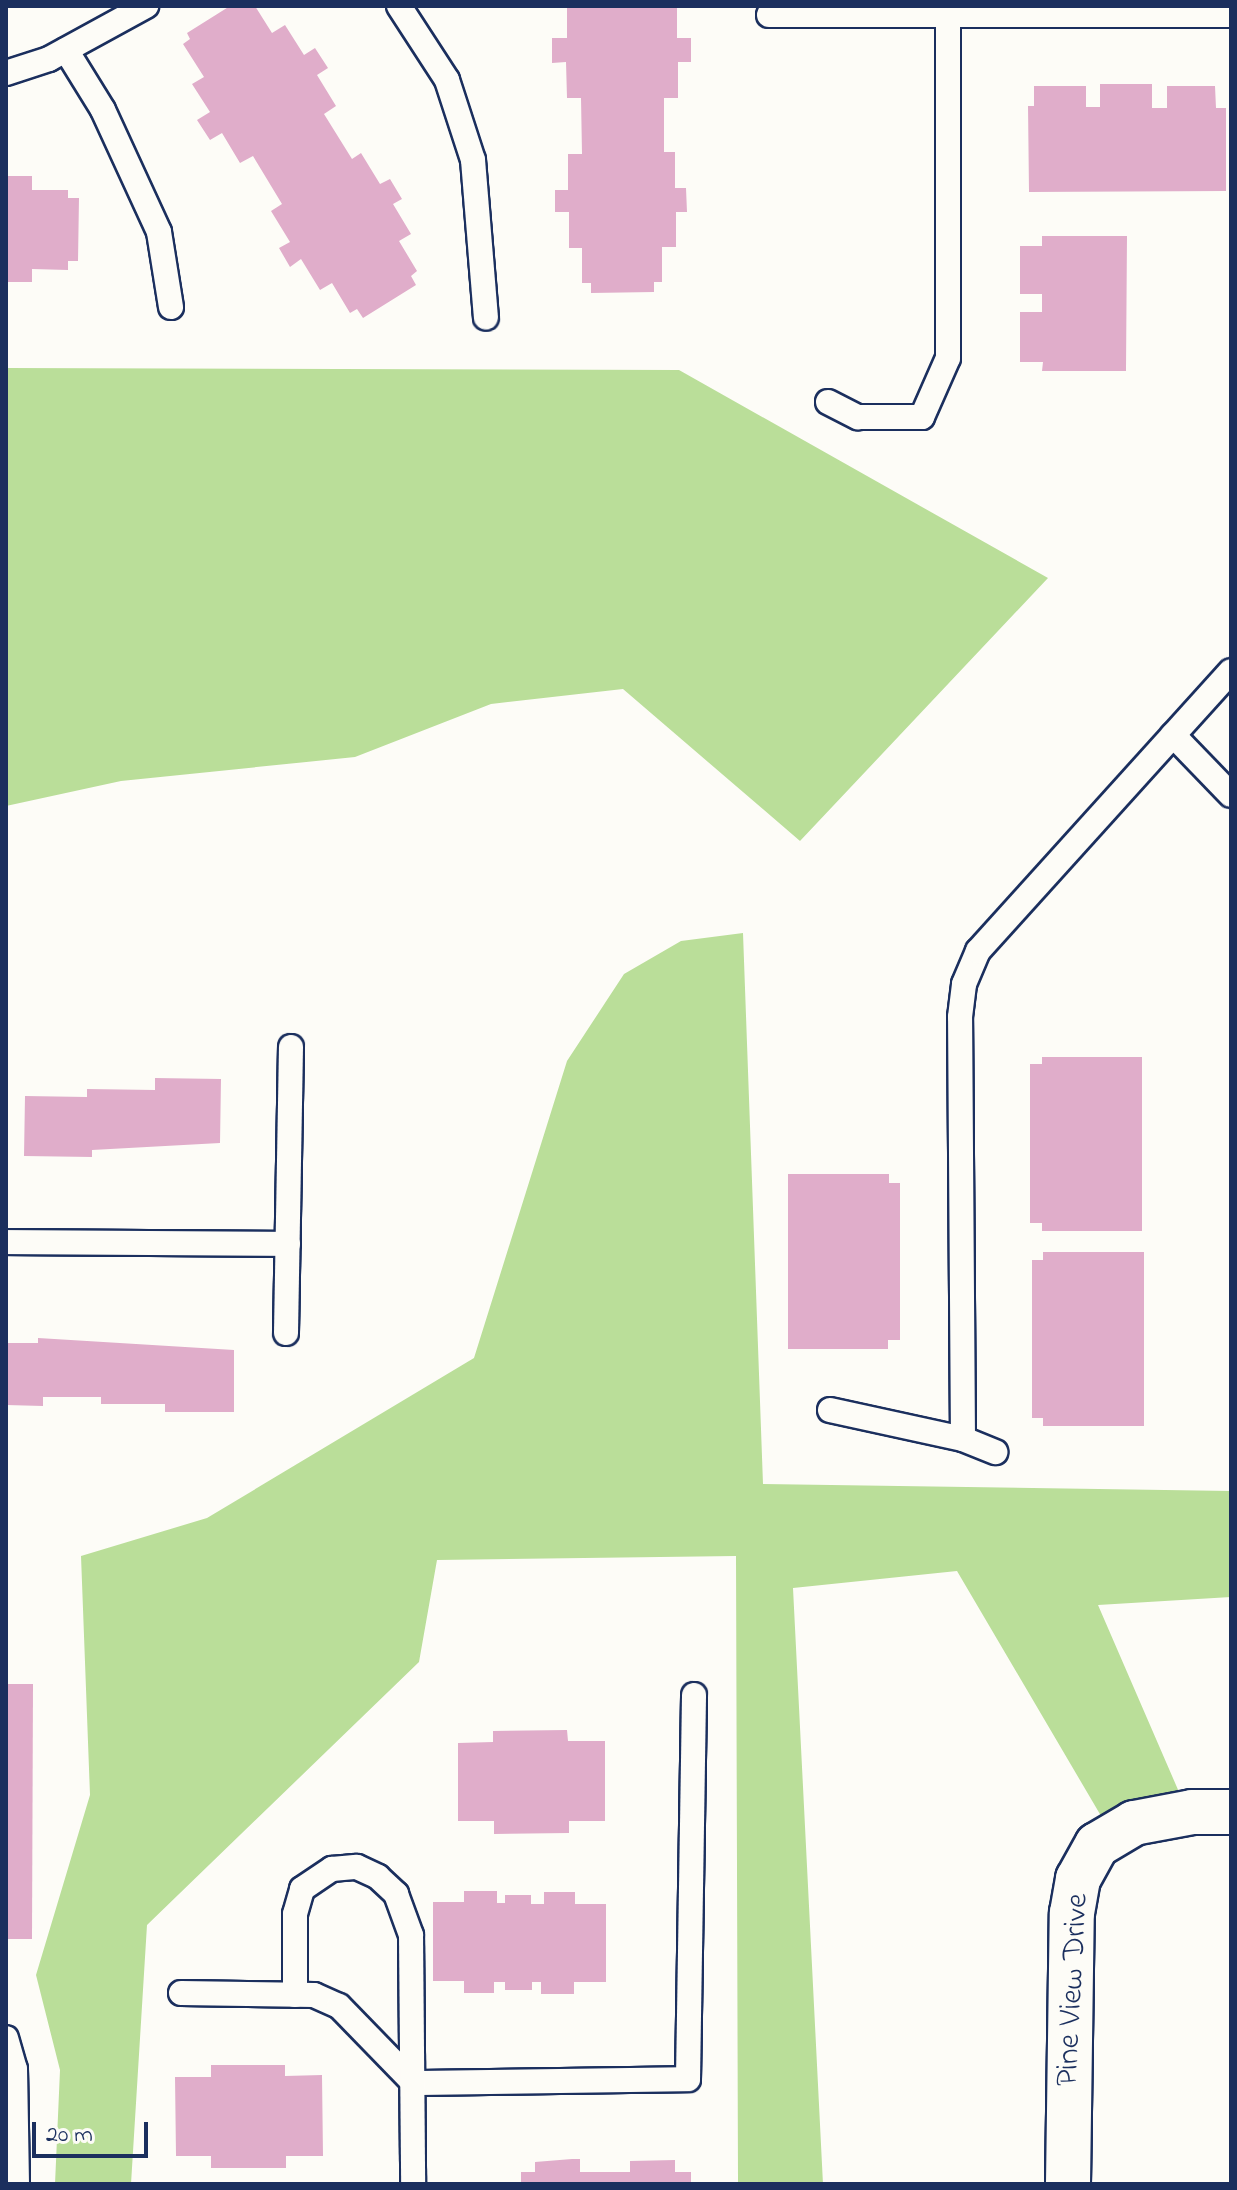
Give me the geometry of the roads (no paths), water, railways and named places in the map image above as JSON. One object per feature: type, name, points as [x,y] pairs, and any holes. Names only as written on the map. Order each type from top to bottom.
[{"type":"street","name":"Pine View Drive","points":[[1068,2184],[1072,1913],[1078,1879],[1097,1845],[1134,1823],[1192,1812],[1231,1812]]},
{"type":"lane","points":[[6,73],[66,50],[146,6]]},
{"type":"lane","points":[[401,7],[447,80],[473,160],[486,317]]},
{"type":"lane","points":[[769,15],[1231,15]]},
{"type":"lane","points":[[828,402],[858,417],[922,417],[948,358],[948,15]]},
{"type":"lane","points":[[66,50],[110,124],[159,232],[171,307]]},
{"type":"lane","points":[[963,1439],[960,1017],[964,984],[978,951],[1231,671]]},
{"type":"lane","points":[[1173,735],[1231,795]]},
{"type":"lane","points":[[286,1333],[291,1047]]},
{"type":"lane","points":[[6,1242],[288,1244]]},
{"type":"lane","points":[[830,1410],[963,1439],[995,1452]]},
{"type":"lane","points":[[181,1993],[314,1995],[339,2006],[414,2083],[688,2079],[694,1695]]},
{"type":"lane","points":[[295,1995],[295,1914],[302,1889],[332,1869],[357,1867],[378,1877],[396,1894],[411,1935],[413,2184]]},
{"type":"lane","points":[[8,2052],[17,2184]]}]
